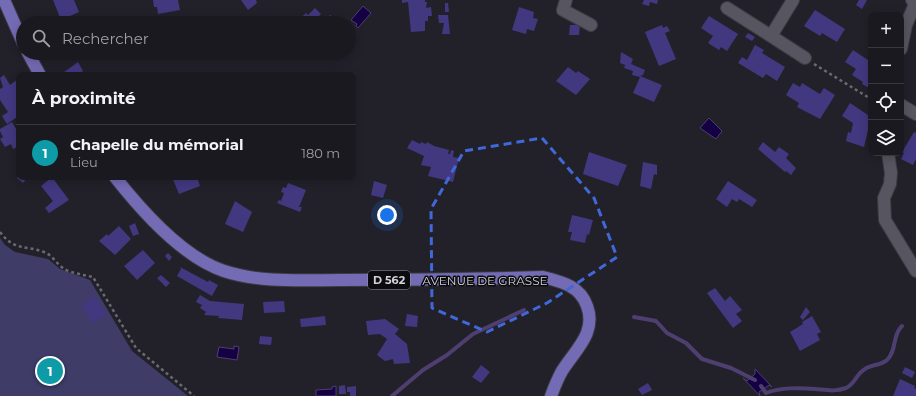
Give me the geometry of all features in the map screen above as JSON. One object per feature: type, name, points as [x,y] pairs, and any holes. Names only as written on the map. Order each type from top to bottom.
[{"type":"main road","points":[[4,0],[16,27]]},
{"type":"main road","points":[[32,60],[38,72]]},
{"type":"main road","name":"AVENUE DE GRASSE","points":[[118,180],[155,222],[183,247],[206,263],[223,271],[290,280],[429,280],[544,277],[562,282],[577,289],[585,300],[590,314],[589,327],[581,346],[562,371],[551,396]]},
{"type":"street","points":[[566,0],[563,10],[591,25]]},
{"type":"street","points":[[771,36],[793,0]]},
{"type":"street","points":[[901,48],[906,25],[914,3]]},
{"type":"street","points":[[726,8],[805,58]]},
{"type":"street","points":[[904,107],[916,114]]},
{"type":"street","points":[[888,156],[891,173],[890,184],[884,198],[885,220],[898,238],[916,271]]},
{"type":"path","points":[[805,58],[868,97]]},
{"type":"path","points":[[0,232],[11,243],[24,249],[43,252],[50,255],[64,268],[93,277],[136,348],[194,396]]},
{"type":"highlighted area","points":[[542,138],[594,198],[617,257],[547,303],[487,332],[432,308],[431,209],[464,151]]},
{"type":"shaded area","points":[[363,6],[371,13],[358,28],[356,26],[356,16],[354,16]]},
{"type":"shaded area","points":[[709,118],[722,131],[716,139],[700,128]]},
{"type":"shaded area","points":[[0,238],[5,245],[15,252],[48,259],[60,269],[90,280],[132,351],[188,396],[0,396]]},
{"type":"shaded area","points":[[234,346],[239,347],[237,360],[217,357],[219,347],[234,349]]},
{"type":"shaded area","points":[[755,369],[772,387],[769,385],[759,392],[760,396],[743,378],[747,381],[755,374]]},
{"type":"shaded area","points":[[336,386],[336,396],[316,396],[316,390],[332,389],[332,387]]},
{"type":"building","points":[[53,0],[74,0],[79,12],[70,16],[59,16]]},
{"type":"building","points":[[153,0],[178,0],[180,10],[158,14],[157,7],[154,7]]},
{"type":"building","points":[[241,0],[256,0],[257,3],[248,10]]},
{"type":"building","points":[[402,0],[425,0],[425,2],[427,2],[426,8],[431,7],[432,16],[428,16],[428,21],[425,21],[425,31],[411,32],[408,2],[402,3]]},
{"type":"building","points":[[644,0],[658,0],[657,4],[650,2],[649,6],[642,4]]},
{"type":"building","points":[[859,0],[867,0],[862,9],[856,5]]},
{"type":"building","points":[[445,3],[448,3],[449,12],[445,12]]},
{"type":"building","points":[[519,7],[534,12],[533,18],[538,19],[534,31],[527,29],[526,34],[512,30]]},
{"type":"building","points":[[315,8],[321,14],[319,16],[303,16],[306,13],[308,15]]},
{"type":"building","points":[[815,10],[845,29],[837,42],[822,33],[820,36],[804,26]]},
{"type":"building","points":[[438,15],[448,15],[450,34],[442,34],[444,23],[439,23]]},
{"type":"building","points":[[709,16],[738,34],[727,51],[721,47],[719,50],[708,43],[713,36],[701,28]]},
{"type":"building","points":[[570,25],[580,25],[579,35],[569,35]]},
{"type":"building","points":[[662,25],[663,28],[667,26],[670,31],[665,33],[676,59],[659,66],[645,32]]},
{"type":"building","points":[[748,33],[755,37],[752,41],[745,37]]},
{"type":"building","points":[[755,45],[764,50],[762,53],[785,67],[777,81],[766,74],[763,78],[738,63],[742,57],[747,60]]},
{"type":"building","points":[[853,50],[868,60],[868,87],[852,75],[856,69],[845,62]]},
{"type":"building","points":[[621,52],[633,59],[631,64],[645,70],[643,75],[640,76],[662,85],[654,102],[633,93],[640,77],[632,75],[633,71],[624,68],[625,65],[620,63]]},
{"type":"building","points":[[78,62],[83,71],[82,72],[64,72]]},
{"type":"building","points":[[568,67],[576,73],[578,71],[590,79],[576,95],[556,81]]},
{"type":"building","points":[[4,75],[10,85],[16,80],[16,118],[7,124],[2,116],[8,112],[0,100],[0,89],[3,87],[0,78]]},
{"type":"building","points":[[793,83],[800,87],[802,83],[820,94],[824,88],[835,95],[820,119],[797,107],[799,103],[786,95]]},
{"type":"building","points":[[850,103],[868,115],[868,130],[864,147],[846,141],[848,132],[851,133],[853,123],[842,116]]},
{"type":"building","points":[[12,122],[16,129],[16,148],[13,149],[11,144],[5,147],[0,139],[3,137],[0,129]]},
{"type":"building","points":[[914,132],[916,133],[916,159],[913,165],[901,159],[904,156],[904,149]]},
{"type":"building","points":[[412,140],[420,144],[421,142],[426,144],[427,142],[434,146],[449,150],[448,154],[450,154],[451,150],[454,151],[453,157],[459,158],[453,182],[428,176],[431,167],[421,165],[424,156],[407,148]]},
{"type":"building","points":[[763,142],[775,152],[779,147],[789,154],[786,158],[796,168],[791,175],[786,171],[785,172],[758,149]]},
{"type":"building","points":[[589,152],[627,165],[618,186],[583,174]]},
{"type":"building","points":[[643,162],[657,165],[657,175],[654,174],[651,189],[640,186]]},
{"type":"building","points":[[48,180],[54,180],[69,200],[49,213],[45,208],[53,201],[41,186]]},
{"type":"building","points":[[173,180],[198,180],[200,186],[179,194]]},
{"type":"building","points":[[374,181],[387,185],[383,198],[371,195]]},
{"type":"building","points":[[728,181],[757,200],[752,207],[739,199],[737,202],[732,199],[727,207],[716,199]]},
{"type":"building","points":[[288,183],[306,190],[299,207],[302,207],[300,212],[277,203],[279,200],[281,201],[284,193],[281,192],[283,187],[286,188]]},
{"type":"building","points":[[235,201],[252,212],[243,232],[225,224]]},
{"type":"building","points":[[572,215],[593,220],[585,243],[570,240],[572,232],[568,232]]},
{"type":"building","points":[[135,223],[139,234],[133,236],[129,226]]},
{"type":"building","points":[[119,226],[131,239],[115,255],[99,241],[107,234],[108,236]]},
{"type":"building","points":[[143,250],[155,263],[137,280],[124,266]]},
{"type":"building","points":[[168,253],[172,257],[169,261],[165,256]]},
{"type":"building","points":[[180,267],[208,282],[209,280],[218,285],[212,296],[177,276],[181,269]]},
{"type":"building","points":[[161,275],[170,283],[166,287],[157,278]]},
{"type":"building","points":[[715,288],[725,301],[730,296],[742,310],[736,314],[742,321],[733,328],[707,293]]},
{"type":"building","points":[[200,295],[210,301],[244,304],[242,320],[204,315],[206,312],[200,308],[202,305],[196,302]]},
{"type":"building","points":[[95,296],[107,314],[93,324],[81,305]]},
{"type":"building","points":[[284,301],[285,312],[264,313],[263,302]]},
{"type":"building","points":[[806,307],[810,312],[803,320],[800,317]]},
{"type":"building","points":[[407,314],[418,316],[417,327],[405,326]]},
{"type":"building","points":[[325,316],[326,325],[301,327],[300,319]]},
{"type":"building","points":[[812,316],[821,332],[817,334],[820,340],[800,351],[790,332]]},
{"type":"building","points":[[385,319],[399,329],[395,334],[407,344],[410,363],[394,364],[393,359],[385,361],[377,355],[387,339],[380,334],[368,335],[366,321]]},
{"type":"building","points":[[260,336],[272,337],[271,345],[259,344]]},
{"type":"building","points":[[48,353],[67,376],[53,388],[49,383],[45,387],[34,374],[38,370],[34,365]]},
{"type":"building","points":[[481,365],[490,372],[481,383],[472,377]]},
{"type":"building","points":[[905,367],[915,372],[912,378],[902,373]]},
{"type":"building","points":[[900,379],[915,386],[916,396],[893,396]]},
{"type":"building","points":[[648,383],[652,390],[642,395],[638,389]]},
{"type":"building","points":[[345,385],[346,394],[339,394],[339,386]]},
{"type":"building","points":[[356,386],[356,396],[350,396],[350,392],[347,392],[347,387]]},
{"type":"waterway","points":[[392,396],[423,370],[447,355],[473,334],[524,310]]},
{"type":"waterway","points":[[634,317],[656,321],[667,333],[686,343],[702,359],[731,368],[755,380]]},
{"type":"waterway","points":[[761,386],[766,393],[790,388],[831,390],[846,388],[852,384],[862,371],[870,366],[887,360],[892,352],[897,334],[902,326]]},
{"type":"place","name":"Chapelle du mémorial","points":[[50,371]]}]
